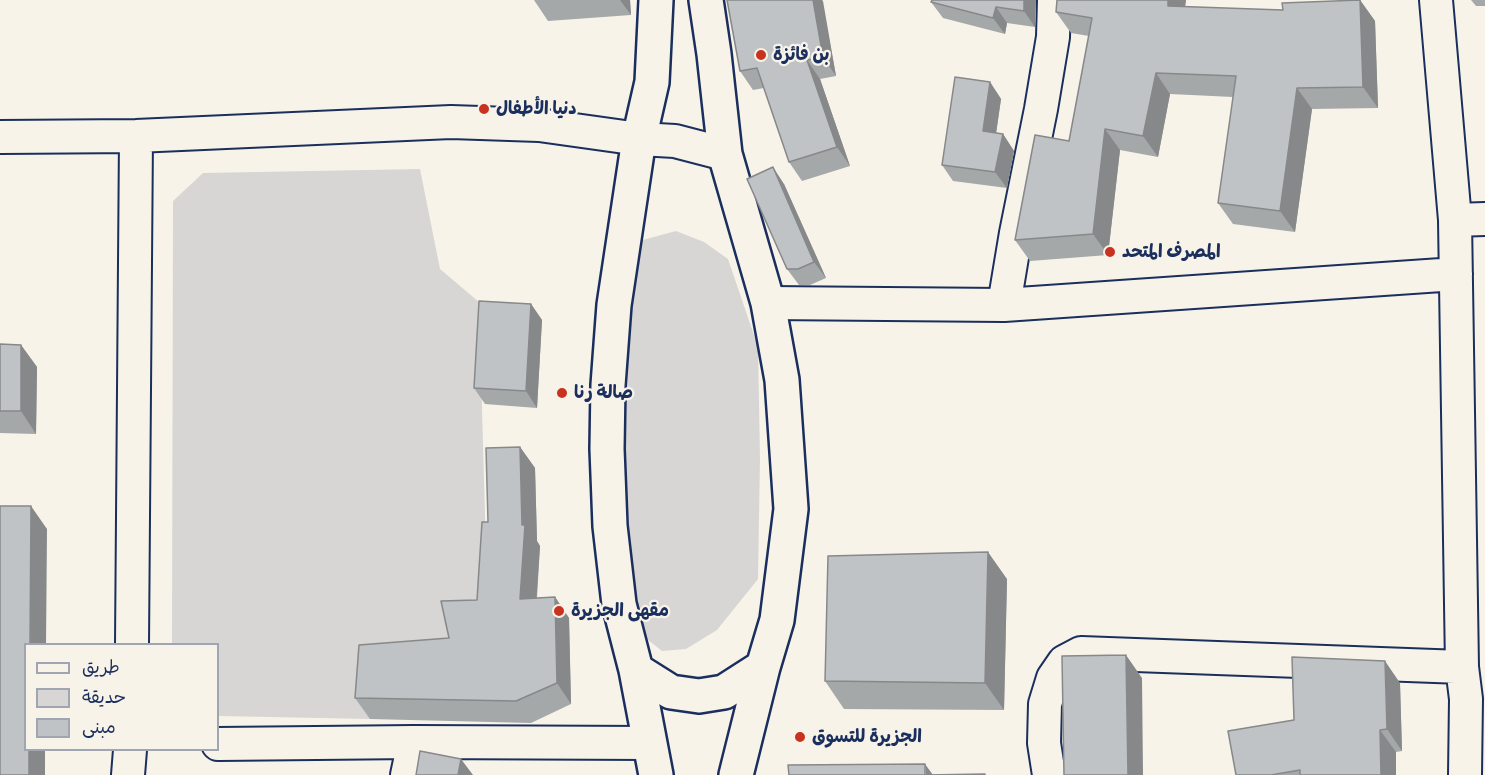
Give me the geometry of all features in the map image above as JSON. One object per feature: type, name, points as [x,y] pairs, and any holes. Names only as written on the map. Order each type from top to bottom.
[{"type":"main road","points":[[656,0],[652,82],[639,138],[614,305],[608,385],[607,449],[610,526],[619,604],[636,670],[656,775]]},
{"type":"main road","points":[[706,0],[725,154],[768,303],[782,380],[791,509],[777,620],[736,775]]},
{"type":"main road","points":[[636,670],[671,693],[699,696],[724,692],[763,667]]},
{"type":"street","points":[[1005,305],[1016,233],[1053,37],[1054,0]]},
{"type":"street","points":[[1436,0],[1470,219],[1456,274],[1462,667],[1475,698],[1465,775]]},
{"type":"street","points":[[0,137],[136,136],[451,122],[539,125],[675,141],[725,154]]},
{"type":"street","points":[[132,643],[136,136]]},
{"type":"street","points":[[768,303],[1005,305],[1456,274]]},
{"type":"street","points":[[1048,775],[1044,743],[1045,704],[1053,678],[1064,662],[1081,653],[1462,667]]},
{"type":"street","points":[[407,775],[414,742]]},
{"type":"street","points":[[219,744],[649,743]]},
{"type":"street","points":[[128,775],[130,751]]},
{"type":"green space","points":[[420,169],[440,269],[479,302],[488,621],[464,660],[374,666],[370,719],[219,716],[219,643],[172,643],[173,201],[203,173]]},
{"type":"green space","points":[[676,231],[704,242],[728,259],[758,347],[760,459],[758,579],[717,630],[686,649],[662,651],[638,632],[624,585],[615,422],[639,241]]},
{"type":"building","points":[[727,0],[813,0],[823,57],[807,60],[837,147],[789,162],[757,68],[740,71]]},
{"type":"building","points":[[932,0],[1024,0],[1024,11],[996,7],[993,18],[931,2]]},
{"type":"building","points":[[1057,0],[1168,0],[1168,6],[1283,10],[1282,3],[1360,0],[1363,87],[1297,88],[1280,211],[1218,203],[1236,76],[1156,73],[1143,136],[1105,129],[1093,234],[1015,240],[1035,135],[1069,141],[1092,18],[1056,12]]},
{"type":"building","points":[[955,77],[990,82],[983,131],[1003,134],[995,172],[942,165]]},
{"type":"building","points":[[773,167],[814,262],[798,269],[787,269],[747,179]]},
{"type":"building","points":[[479,301],[531,304],[526,391],[474,388]]},
{"type":"building","points":[[0,344],[21,345],[21,411],[0,411]]},
{"type":"building","points":[[520,447],[522,525],[525,525],[520,599],[555,597],[557,683],[516,701],[355,698],[359,645],[449,638],[441,601],[477,600],[482,522],[488,522],[486,448]]},
{"type":"building","points":[[0,506],[31,506],[30,643],[24,643],[24,751],[29,751],[29,775],[0,775]]},
{"type":"building","points":[[988,552],[985,683],[825,681],[828,556]]},
{"type":"building","points":[[1126,655],[1128,775],[1064,775],[1062,656]]},
{"type":"building","points":[[1292,657],[1385,661],[1387,729],[1380,730],[1381,775],[1300,775],[1300,770],[1271,775],[1236,775],[1228,731],[1294,720]]},
{"type":"building","points":[[420,751],[461,759],[458,775],[416,775]]},
{"type":"building","points":[[925,764],[925,775],[789,775],[788,765]]},
{"type":"building","points":[[985,774],[985,775],[925,775]]},
{"type":"place","name":"بن فائزة","points":[[761,55]]},
{"type":"place","name":"دنيا الأطفال","points":[[484,109]]},
{"type":"place","name":"المصرف المتحد","points":[[1110,252]]},
{"type":"place","name":"صالة رنا","points":[[562,393]]},
{"type":"place","name":"مقهى الجزيرة","points":[[559,611]]},
{"type":"place","name":"الجزيرة للتسوق","points":[[800,737]]}]
